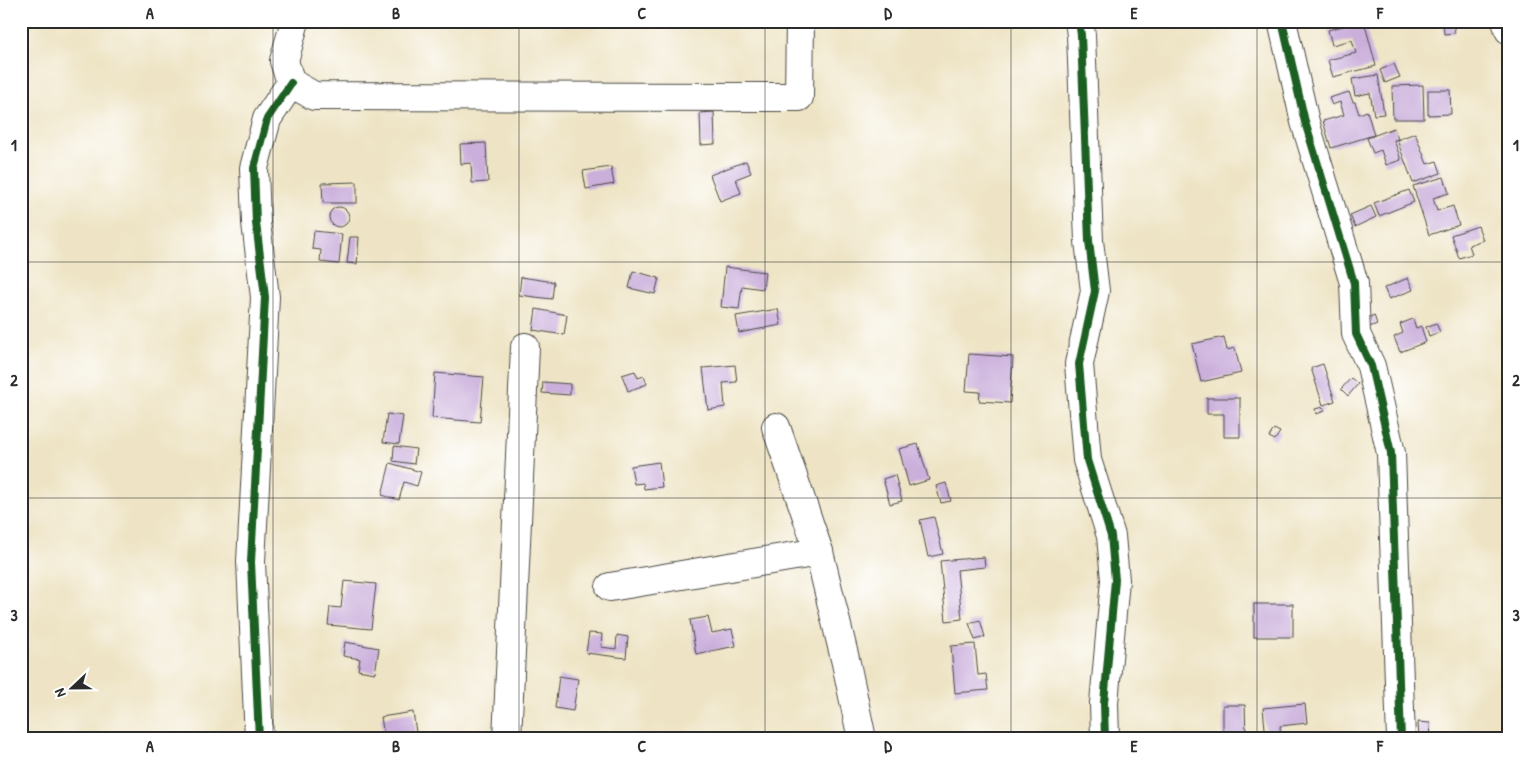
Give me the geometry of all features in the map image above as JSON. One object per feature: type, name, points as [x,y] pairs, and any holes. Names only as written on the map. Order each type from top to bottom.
[{"type":"street","points":[[295,21],[284,61],[291,83],[314,96],[799,97],[800,21]]},
{"type":"street","points":[[1079,21],[1089,241],[1095,291],[1079,364],[1087,460],[1111,536],[1115,580],[1104,702],[1105,739]]},
{"type":"street","points":[[1282,21],[1305,122],[1354,283],[1356,334],[1371,366],[1391,453],[1401,739]]},
{"type":"street","points":[[1506,21],[1509,30]]},
{"type":"street","points":[[259,739],[251,562],[266,297],[256,224],[254,168],[267,120],[291,83]]},
{"type":"street","points":[[507,739],[525,347]]},
{"type":"street","points":[[776,427],[819,552],[862,739]]},
{"type":"street","points":[[610,587],[819,552]]},
{"type":"building","points":[[1364,21],[1376,66],[1333,77],[1328,60],[1356,53],[1352,40],[1332,45],[1328,30]]},
{"type":"building","points":[[1443,21],[1453,21],[1455,33],[1444,34]]},
{"type":"building","points":[[1394,64],[1400,77],[1385,83],[1380,70]]},
{"type":"building","points":[[1378,75],[1384,114],[1374,115],[1370,93],[1355,96],[1352,79]]},
{"type":"building","points":[[1423,85],[1424,119],[1393,119],[1392,86]]},
{"type":"building","points":[[1428,90],[1450,90],[1451,114],[1428,115]]},
{"type":"building","points":[[1349,92],[1359,114],[1367,111],[1374,135],[1331,148],[1323,121],[1344,115],[1340,102],[1332,105],[1329,98]]},
{"type":"building","points":[[714,112],[715,144],[701,145],[700,113]]},
{"type":"building","points":[[1394,128],[1398,139],[1394,140],[1401,160],[1386,165],[1381,150],[1373,153],[1367,138]]},
{"type":"building","points":[[1415,133],[1427,164],[1437,161],[1441,173],[1413,183],[1397,140]]},
{"type":"building","points":[[486,143],[488,182],[472,183],[471,163],[461,164],[460,144]]},
{"type":"building","points":[[746,161],[751,173],[736,179],[741,193],[720,201],[710,175]]},
{"type":"building","points":[[611,167],[614,184],[586,189],[583,171]]},
{"type":"building","points":[[1444,177],[1449,193],[1433,198],[1437,211],[1453,206],[1459,225],[1429,235],[1413,186]]},
{"type":"building","points":[[357,182],[357,203],[323,203],[322,183]]},
{"type":"building","points":[[1409,190],[1414,202],[1379,216],[1374,203]]},
{"type":"building","points":[[1371,206],[1376,217],[1355,227],[1350,215]]},
{"type":"building","points":[[335,207],[343,207],[349,213],[349,221],[343,227],[335,227],[329,221],[329,213]]},
{"type":"building","points":[[1478,226],[1483,240],[1469,245],[1472,254],[1459,258],[1451,235]]},
{"type":"building","points":[[314,231],[342,234],[339,264],[320,262],[321,250],[312,249]]},
{"type":"building","points":[[350,237],[359,237],[357,264],[347,263]]},
{"type":"building","points":[[725,267],[765,272],[763,289],[742,286],[739,309],[721,307]]},
{"type":"building","points":[[633,271],[659,278],[655,294],[629,288]]},
{"type":"building","points":[[521,277],[554,282],[552,299],[519,295]]},
{"type":"building","points":[[1408,278],[1413,290],[1389,299],[1384,288]]},
{"type":"building","points":[[536,309],[567,315],[564,335],[533,330]]},
{"type":"building","points":[[778,309],[781,325],[739,333],[736,316]]},
{"type":"building","points":[[1374,315],[1377,324],[1367,328],[1364,320]]},
{"type":"building","points":[[1413,319],[1416,328],[1421,326],[1426,342],[1400,352],[1394,337],[1403,333],[1400,324]]},
{"type":"building","points":[[1436,323],[1440,332],[1429,336],[1426,327]]},
{"type":"building","points":[[1224,337],[1227,350],[1235,348],[1241,373],[1201,382],[1192,344]]},
{"type":"building","points":[[969,354],[1013,357],[1010,403],[979,401],[980,392],[966,391]]},
{"type":"building","points":[[1323,364],[1335,401],[1323,405],[1311,368]]},
{"type":"building","points":[[735,365],[737,382],[723,383],[725,407],[708,410],[703,368]]},
{"type":"building","points":[[635,371],[638,378],[644,376],[647,384],[628,391],[622,375]]},
{"type":"building","points":[[435,373],[484,377],[480,422],[432,418]]},
{"type":"building","points":[[1351,378],[1358,384],[1348,396],[1341,389]]},
{"type":"building","points":[[543,382],[570,384],[570,395],[542,393]]},
{"type":"building","points":[[1207,398],[1240,398],[1240,437],[1224,437],[1224,414],[1207,414]]},
{"type":"building","points":[[1323,407],[1325,411],[1316,414],[1315,409]]},
{"type":"building","points":[[387,414],[403,416],[399,444],[383,442]]},
{"type":"building","points":[[1274,429],[1280,432],[1275,440],[1269,437]]},
{"type":"building","points":[[918,444],[929,480],[909,486],[899,449]]},
{"type":"building","points":[[394,446],[416,449],[414,464],[393,461]]},
{"type":"building","points":[[659,462],[662,487],[644,489],[643,483],[634,484],[631,466]]},
{"type":"building","points":[[390,463],[421,472],[417,486],[404,482],[399,500],[382,495]]},
{"type":"building","points":[[895,475],[902,501],[890,504],[883,479]]},
{"type":"building","points":[[946,483],[951,501],[941,503],[936,486]]},
{"type":"building","points":[[934,517],[943,554],[928,557],[920,520]]},
{"type":"building","points":[[984,557],[985,567],[957,570],[962,619],[946,621],[940,561]]},
{"type":"building","points":[[344,581],[376,584],[371,629],[328,625],[330,607],[341,608]]},
{"type":"building","points":[[1254,604],[1293,604],[1293,637],[1254,637]]},
{"type":"building","points":[[708,617],[712,633],[732,629],[736,646],[696,654],[690,620]]},
{"type":"building","points":[[980,620],[985,637],[975,640],[969,623]]},
{"type":"building","points":[[589,633],[602,634],[601,647],[616,649],[617,635],[628,637],[626,658],[586,653]]},
{"type":"building","points":[[345,642],[379,648],[375,673],[358,670],[360,659],[343,656]]},
{"type":"building","points":[[975,644],[978,675],[986,674],[988,690],[955,693],[951,646]]},
{"type":"building","points":[[559,676],[578,679],[573,711],[555,708]]},
{"type":"building","points":[[1305,704],[1307,723],[1280,726],[1281,739],[1266,739],[1263,708]]},
{"type":"building","points":[[1223,705],[1245,705],[1246,739],[1223,739]]},
{"type":"building","points":[[413,712],[416,732],[384,736],[381,717]]},
{"type":"building","points":[[1418,722],[1430,723],[1431,738],[1419,738]]},
{"type":"cycle path","points":[[1079,21],[1089,241],[1095,291],[1079,364],[1087,460],[1111,536],[1115,580],[1104,703],[1105,739]]},
{"type":"cycle path","points":[[1282,21],[1305,122],[1354,283],[1356,334],[1371,366],[1391,453],[1401,739]]},
{"type":"cycle path","points":[[259,739],[251,562],[265,297],[256,223],[254,168],[267,119],[291,83]]}]
